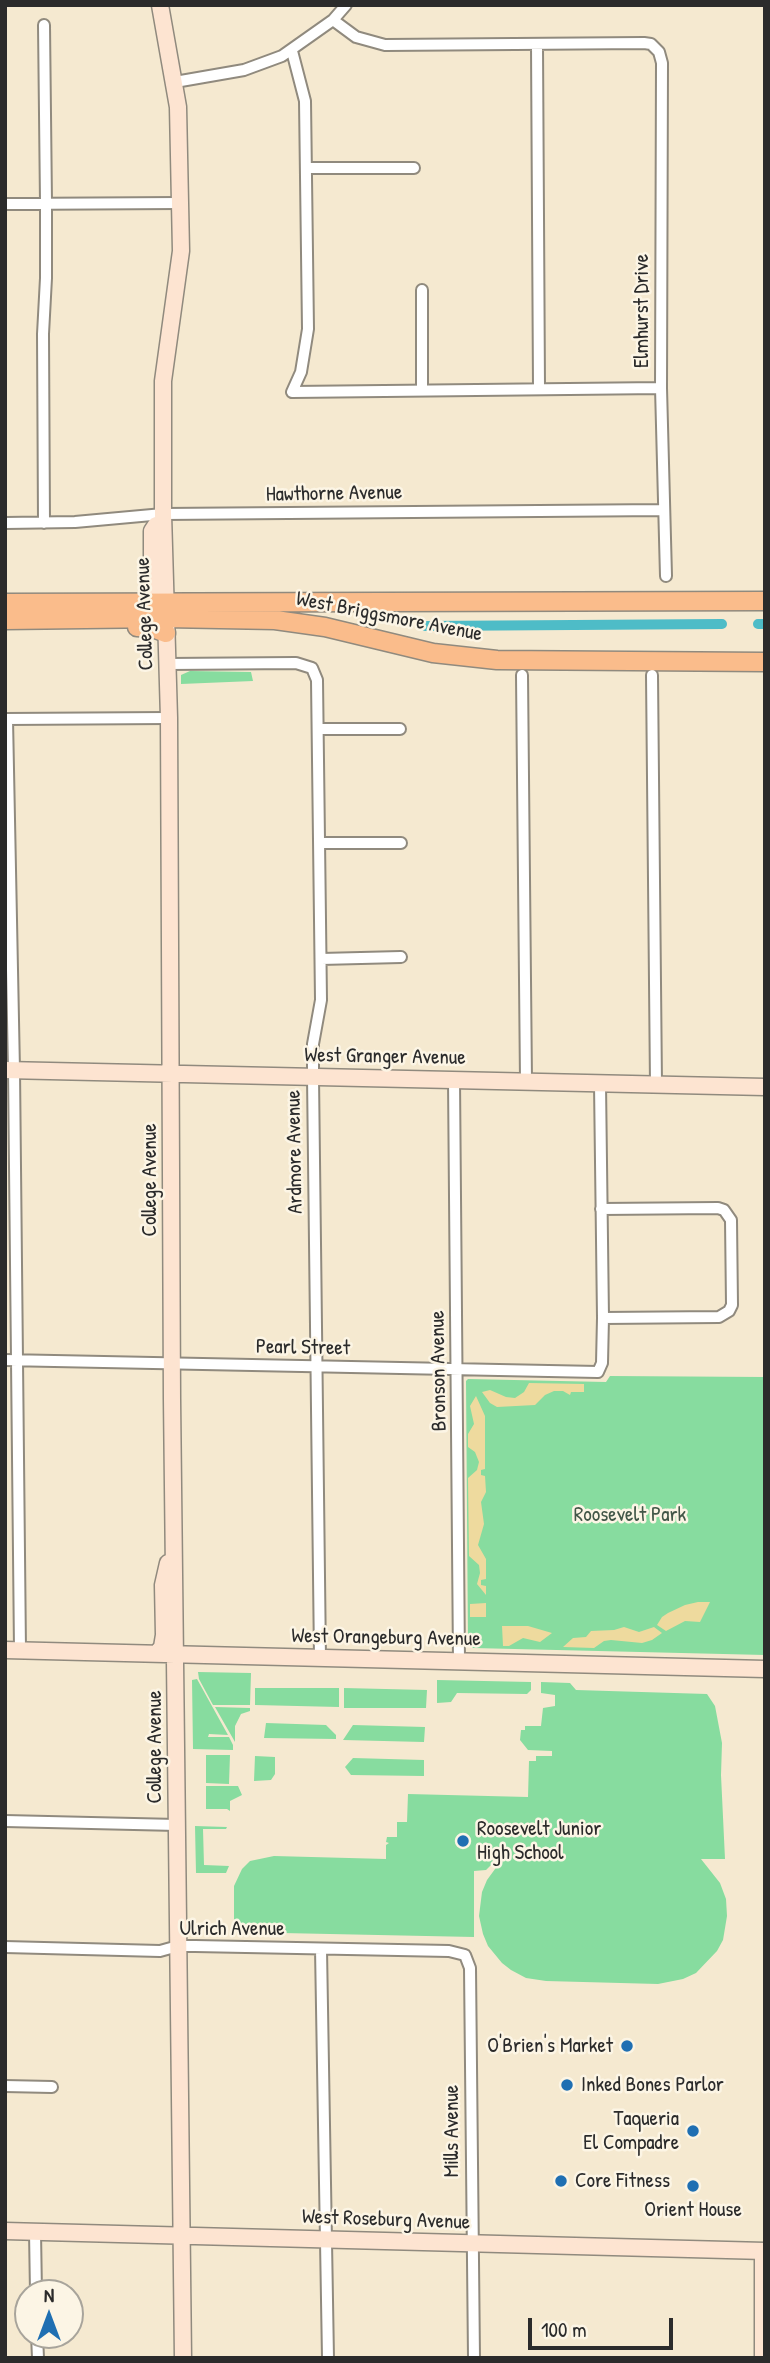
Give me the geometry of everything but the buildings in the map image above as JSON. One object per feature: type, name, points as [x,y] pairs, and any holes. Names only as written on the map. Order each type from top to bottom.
[{"type":"main road","name":"West Briggsmore Avenue","points":[[10,620],[765,601]]},
{"type":"main road","name":"West Briggsmore Avenue","points":[[5,603],[290,621],[433,653],[497,660],[765,662]]},
{"type":"street","name":"College Avenue","points":[[160,5],[178,107],[180,203],[180,269],[163,382],[163,514],[165,615],[176,636],[172,664],[177,707],[169,718],[173,1543],[188,1662],[186,1703],[176,1730],[183,2358]]},
{"type":"street","points":[[175,82],[244,70],[292,51],[332,20],[346,5]]},
{"type":"street","points":[[332,20],[356,37],[385,45],[537,45],[539,388]]},
{"type":"street","points":[[44,25],[44,523]]},
{"type":"street","name":"Elmhurst Drive","points":[[537,45],[644,43],[656,48],[662,63],[661,388],[666,576]]},
{"type":"street","points":[[292,51],[305,101],[308,329],[301,372],[292,392],[661,388]]},
{"type":"street","points":[[307,168],[414,168]]},
{"type":"street","points":[[5,204],[180,203]]},
{"type":"street","points":[[422,290],[422,389]]},
{"type":"street","name":"Hawthorne Avenue","points":[[5,523],[44,523],[163,514],[663,510]]},
{"type":"street","points":[[152,531],[163,514]]},
{"type":"street","points":[[142,517],[149,522],[152,531],[152,591],[165,615]]},
{"type":"street","name":"Ardmore Avenue","points":[[172,664],[296,663],[306,664],[315,672],[321,959],[321,1000],[313,1044],[320,1658]]},
{"type":"street","points":[[522,675],[526,1081]]},
{"type":"street","points":[[652,675],[656,1085]]},
{"type":"street","points":[[12,1650],[6,719],[169,718]]},
{"type":"street","points":[[318,729],[400,729]]},
{"type":"street","points":[[320,843],[401,843]]},
{"type":"street","points":[[321,959],[401,957]]},
{"type":"street","name":"West Granger Avenue","points":[[10,1070],[765,1087]]},
{"type":"street","name":"Bronson Avenue","points":[[454,1080],[460,1661]]},
{"type":"street","points":[[600,1084],[601,1209],[604,1318],[719,1317],[729,1311],[732,1305],[731,1220],[724,1210],[601,1209]]},
{"type":"street","name":"Pearl Street","points":[[10,1360],[592,1373],[600,1371],[602,1363],[604,1318]]},
{"type":"street","points":[[157,1653],[162,1647],[164,1635],[163,1586],[173,1543]]},
{"type":"street","name":"West Orangeburg Avenue","points":[[12,1650],[765,1669]]},
{"type":"street","points":[[5,1821],[177,1825]]},
{"type":"street","name":"Ulrich Avenue","points":[[5,1947],[160,1951],[178,1946],[458,1952]]},
{"type":"street","points":[[321,1949],[328,2358]]},
{"type":"street","name":"Mills Avenue","points":[[458,1952],[465,1955],[470,1968],[474,2358]]},
{"type":"street","points":[[5,2086],[52,2087]]},
{"type":"street","name":"West Roseburg Avenue","points":[[5,2231],[764,2251]]},
{"type":"street","points":[[35,2232],[36,2279]]},
{"type":"street","points":[[763,2358],[764,2251]]},
{"type":"green space","points":[[190,671],[251,672],[253,681],[181,684],[181,675]]},
{"type":"green space","name":"Roosevelt Park","points":[[610,1376],[765,1377],[765,1655],[473,1648],[468,1645],[466,1381],[606,1382]]},
{"type":"green space","points":[[198,1672],[251,1673],[250,1705],[213,1705]]},
{"type":"green space","points":[[197,1679],[228,1735],[209,1734],[208,1737],[229,1737],[233,1750],[193,1749],[192,1680]]},
{"type":"green space","points":[[437,1680],[531,1682],[531,1690],[527,1694],[457,1693],[451,1702],[437,1703]]},
{"type":"green space","points":[[541,1682],[570,1683],[576,1690],[707,1694],[715,1706],[722,1743],[725,1859],[701,1859],[720,1883],[726,1899],[727,1916],[723,1940],[717,1951],[696,1973],[683,1979],[658,1984],[546,1981],[526,1978],[511,1970],[488,1946],[479,1916],[482,1892],[487,1880],[506,1854],[495,1854],[492,1857],[493,1863],[486,1870],[474,1871],[474,1937],[234,1932],[234,1886],[242,1869],[250,1861],[274,1856],[386,1859],[386,1845],[389,1843],[386,1842],[387,1837],[397,1837],[397,1822],[407,1822],[408,1794],[528,1797],[529,1761],[536,1761],[536,1756],[552,1756],[552,1751],[528,1750],[520,1740],[521,1730],[525,1730],[525,1726],[541,1726],[543,1708],[555,1706],[555,1695],[541,1693]]},
{"type":"green space","points":[[255,1688],[339,1688],[339,1707],[255,1705]]},
{"type":"green space","points":[[344,1688],[427,1690],[426,1708],[344,1708]]},
{"type":"green space","points":[[215,1707],[250,1708],[250,1711],[241,1714],[235,1726],[235,1742]]},
{"type":"green space","points":[[266,1723],[326,1725],[336,1735],[336,1739],[264,1738]]},
{"type":"green space","points":[[353,1725],[425,1727],[424,1742],[343,1740]]},
{"type":"green space","points":[[206,1755],[230,1755],[229,1784],[206,1783]]},
{"type":"green space","points":[[255,1756],[275,1757],[275,1774],[271,1780],[254,1781]]},
{"type":"green space","points":[[353,1758],[424,1760],[424,1776],[351,1775],[345,1767]]},
{"type":"green space","points":[[206,1786],[238,1786],[242,1795],[230,1801],[230,1811],[206,1809]]},
{"type":"green space","points":[[195,1826],[227,1827],[203,1829],[204,1865],[229,1866],[226,1873],[196,1873]]},
{"type":"sand","points":[[529,1383],[584,1384],[584,1392],[571,1392],[570,1395],[563,1391],[554,1391],[545,1395],[535,1405],[497,1407],[490,1403],[482,1392],[490,1390],[515,1398],[524,1392]]},
{"type":"sand","points":[[476,1396],[485,1416],[485,1469],[481,1470],[481,1475],[485,1476],[486,1492],[481,1502],[484,1524],[478,1545],[486,1559],[486,1579],[481,1580],[481,1585],[486,1586],[486,1595],[477,1584],[479,1565],[469,1556],[468,1478],[477,1470],[479,1462],[475,1452],[468,1447],[468,1434],[474,1424],[470,1406]]},
{"type":"sand","points":[[698,1602],[710,1602],[700,1622],[685,1621],[666,1631],[657,1625],[668,1613]]},
{"type":"sand","points":[[486,1603],[486,1617],[470,1617],[470,1604]]},
{"type":"sand","points":[[502,1626],[528,1626],[552,1633],[540,1642],[523,1638],[509,1646],[503,1646]]},
{"type":"sand","points":[[624,1627],[639,1632],[654,1627],[662,1633],[642,1643],[611,1640],[594,1648],[563,1647],[573,1638],[586,1637],[591,1631]]},
{"type":"waterway","points":[[425,626],[722,624]]},
{"type":"waterway","points":[[758,624],[765,624]]},
{"type":"place","name":"Roosevelt Junior High School","points":[[463,1841]]},
{"type":"place","name":"O'Brien's Market","points":[[627,2046]]},
{"type":"place","name":"Inked Bones Parlor","points":[[567,2085]]},
{"type":"place","name":"Taqueria El Compadre","points":[[693,2131]]},
{"type":"place","name":"Core Fitness","points":[[561,2181]]},
{"type":"place","name":"Orient House","points":[[693,2186]]}]
